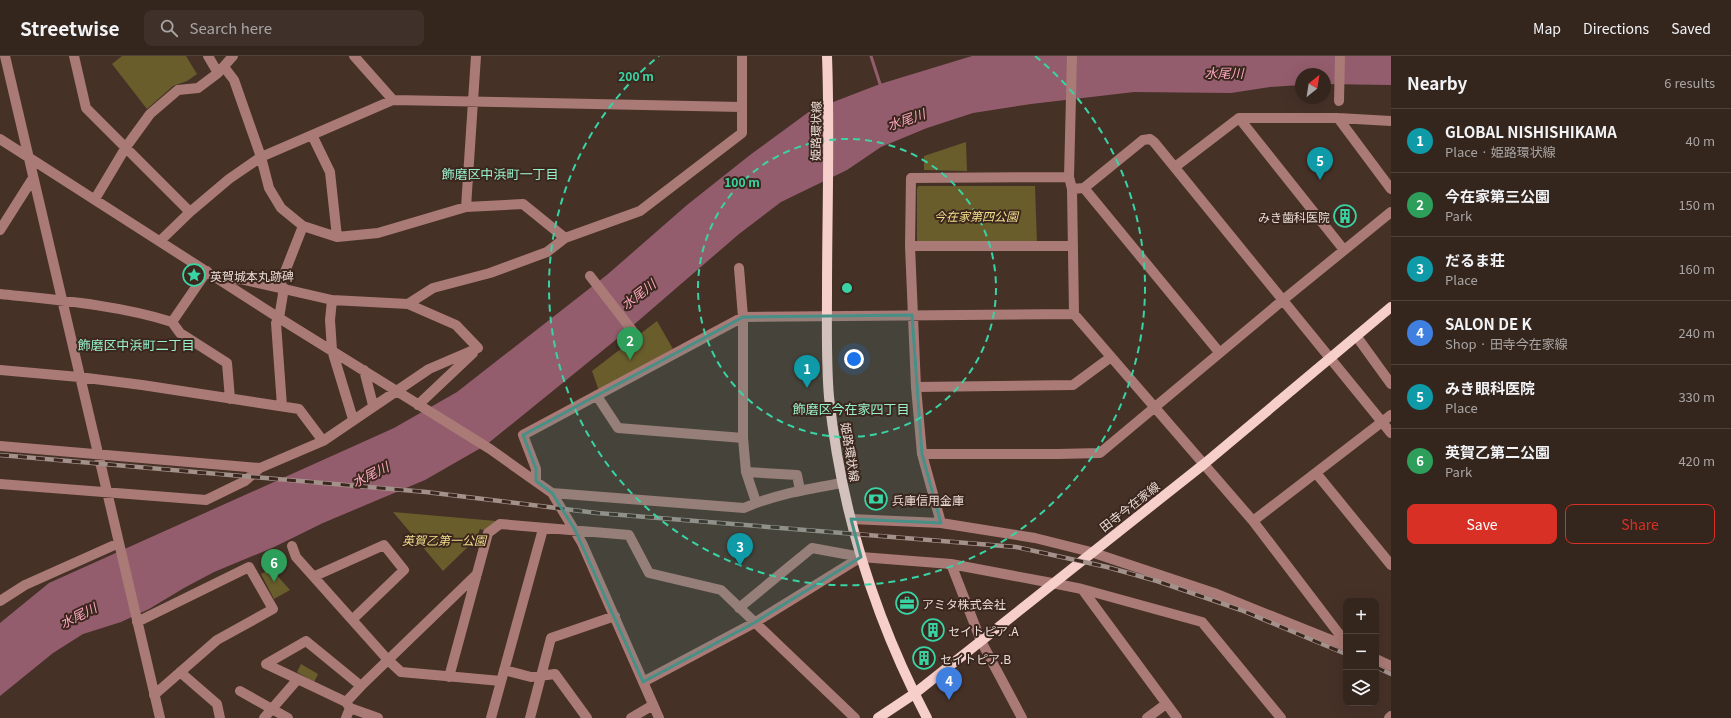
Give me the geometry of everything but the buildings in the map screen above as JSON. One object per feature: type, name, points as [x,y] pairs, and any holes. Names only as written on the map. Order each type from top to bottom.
[{"type":"main road","name":"姫路環状線","points":[[827,56],[827,317],[829,396],[842,483],[861,557],[885,626],[914,694],[927,718]]},
{"type":"main road","name":"田寺今在家線","points":[[878,718],[914,694],[1091,552],[1204,464],[1331,359],[1391,307]]},
{"type":"street","points":[[5,56],[160,718]]},
{"type":"street","points":[[74,56],[86,108],[190,212]]},
{"type":"street","points":[[208,56],[221,70],[234,80],[261,157],[269,188],[281,208],[303,226],[337,237],[378,233],[466,207],[523,204],[564,238]]},
{"type":"street","points":[[95,200],[126,147],[150,114],[178,90],[198,88],[221,70],[233,56]]},
{"type":"street","points":[[354,56],[393,100]]},
{"type":"street","points":[[466,207],[476,56]]},
{"type":"street","points":[[408,304],[433,288],[490,273],[547,252],[564,238],[640,211],[742,133],[742,56]]},
{"type":"street","points":[[1072,56],[1072,107],[1069,177],[1072,189],[1074,314],[1253,521],[1343,641]]},
{"type":"street","points":[[1339,101],[1340,56]]},
{"type":"street","points":[[160,241],[190,212],[229,179],[261,157],[393,100],[742,107]]},
{"type":"street","points":[[1239,118],[1344,250]]},
{"type":"street","points":[[1175,167],[1239,118],[1338,118],[1391,121]]},
{"type":"street","points":[[1338,118],[1391,189]]},
{"type":"street","points":[[312,135],[330,172],[337,237]]},
{"type":"street","points":[[0,139],[224,281],[279,318],[490,449],[552,492],[575,530],[659,718]]},
{"type":"street","points":[[1072,189],[1084,188],[1143,140],[1150,139],[1154,142],[1391,432]]},
{"type":"street","points":[[941,523],[922,454],[916,387],[910,246],[911,178],[1069,177]]},
{"type":"street","points":[[0,229],[33,178]]},
{"type":"street","points":[[1084,188],[1219,352]]},
{"type":"street","points":[[922,454],[1100,453],[1219,352],[1391,212]]},
{"type":"street","points":[[282,406],[276,323],[279,318],[281,288],[303,226]]},
{"type":"street","points":[[910,246],[1073,246]]},
{"type":"street","points":[[739,268],[743,318],[743,438],[746,472],[756,502]]},
{"type":"street","points":[[172,322],[207,271]]},
{"type":"street","points":[[590,276],[635,334]]},
{"type":"street","points":[[224,281],[240,279],[332,300],[408,304],[456,325],[478,348]]},
{"type":"street","points":[[0,294],[62,301],[152,316],[172,322],[180,334],[227,363],[230,399]]},
{"type":"street","points":[[332,300],[330,320],[332,350],[353,419]]},
{"type":"street","points":[[536,481],[536,469],[523,435],[743,318],[1074,314]]},
{"type":"street","points":[[1357,337],[1391,384]]},
{"type":"street","points":[[0,484],[206,500],[244,481],[260,468],[323,441],[373,405],[429,369],[478,348]]},
{"type":"street","points":[[418,405],[478,348]]},
{"type":"street","points":[[916,387],[1073,385],[1111,357]]},
{"type":"street","points":[[0,370],[79,376],[282,406],[299,410],[323,441]]},
{"type":"street","points":[[364,370],[373,405]]},
{"type":"street","points":[[597,396],[618,428],[743,438]]},
{"type":"street","points":[[1253,521],[1391,415]]},
{"type":"street","points":[[0,446],[260,468]]},
{"type":"street","points":[[746,472],[797,475],[800,490]]},
{"type":"street","points":[[1316,473],[1391,565]]},
{"type":"street","points":[[552,492],[744,508],[756,502],[800,490],[842,483]]},
{"type":"street","points":[[851,519],[941,523],[1035,538],[1091,552],[1214,592],[1343,644]]},
{"type":"street","points":[[449,677],[488,533],[500,524],[543,529],[575,530],[629,535],[649,573],[721,590],[855,718]]},
{"type":"street","points":[[491,718],[543,529]]},
{"type":"street","points":[[0,601],[25,585],[119,543]]},
{"type":"street","points":[[314,576],[384,544],[404,570],[353,620]]},
{"type":"street","points":[[292,546],[296,557],[388,660],[401,672],[501,681]]},
{"type":"street","points":[[739,608],[812,548],[861,557],[951,564],[1082,589],[1202,622],[1281,718]]},
{"type":"street","points":[[643,682],[754,623],[861,557]]},
{"type":"street","points":[[951,564],[980,641],[1022,718]]},
{"type":"street","points":[[138,626],[249,567],[274,609],[217,640],[154,695]]},
{"type":"street","points":[[347,710],[361,686],[477,574]]},
{"type":"street","points":[[1082,589],[1177,718]]},
{"type":"street","points":[[530,718],[551,638],[614,616]]},
{"type":"street","points":[[361,686],[306,641],[266,664],[297,680],[347,710],[363,716],[378,718]]},
{"type":"street","points":[[1379,660],[1391,666]]},
{"type":"street","points":[[504,670],[531,678],[555,674],[587,718]]},
{"type":"street","points":[[180,672],[216,704],[220,718]]},
{"type":"street","points":[[264,718],[297,680]]},
{"type":"street","points":[[240,691],[288,718]]},
{"type":"street","points":[[1147,718],[1166,704]]},
{"type":"street","points":[[631,718],[653,705]]},
{"type":"highlighted area","points":[[912,315],[922,454],[941,523],[851,519],[861,557],[754,623],[643,682],[575,530],[552,493],[536,481],[536,469],[523,435],[743,317]]},
{"type":"green space","points":[[122,56],[186,56],[197,74],[187,81],[173,86],[147,109],[112,64]]},
{"type":"green space","points":[[966,142],[967,171],[924,170],[924,156]]},
{"type":"green space","name":"今在家第四公園","points":[[918,186],[1035,186],[1037,244],[917,242]]},
{"type":"green space","points":[[657,321],[673,349],[599,391],[592,371]]},
{"type":"green space","name":"英賀乙第一公園","points":[[393,512],[496,521],[486,531],[480,529],[476,539],[443,571]]},
{"type":"green space","points":[[271,569],[290,590],[274,599],[261,574]]},
{"type":"green space","points":[[301,664],[318,674],[314,682],[297,672]]},
{"type":"water","name":"水尾川","points":[[972,56],[1391,56],[1391,85],[1331,84],[1331,68],[1295,68],[1295,85],[1270,87],[1231,93],[1134,92],[1031,104],[973,113],[927,128],[881,147],[847,170],[781,202],[739,234],[623,334],[486,445],[425,480],[323,523],[272,548],[214,572],[149,609],[121,622],[83,634],[53,653],[0,696],[0,623],[49,583],[394,428],[457,392],[608,274],[687,205],[750,155],[810,111],[880,84]]},
{"type":"waterway","points":[[871,56],[881,87]]},
{"type":"railway","points":[[0,455],[426,492],[597,513],[1016,547],[1107,567],[1157,581],[1241,610],[1343,653]]},
{"type":"railway","points":[[1379,668],[1391,674]]},
{"type":"place","name":"みき眼科医院","points":[[1320,180]]},
{"type":"place","name":"みき歯科医院","points":[[1345,216]]},
{"type":"place","name":"英賀城本丸跡碑","points":[[194,275]]},
{"type":"place","name":"今在家第三公園","points":[[630,360]]},
{"type":"place","name":"GLOBAL NISHISHIKAMA","points":[[807,388]]},
{"type":"place","name":"兵庫信用金庫","points":[[876,499]]},
{"type":"place","name":"だるま荘","points":[[740,566]]},
{"type":"place","name":"英賀乙第二公園","points":[[274,582]]},
{"type":"place","name":"アミタ株式会社","points":[[907,603]]},
{"type":"place","name":"セイトピア.A","points":[[933,630]]},
{"type":"place","name":"セイトピア.B","points":[[924,658]]},
{"type":"place","name":"SALON DE K","points":[[949,700]]},
{"type":"district","name":"飾磨区中浜町一丁目","points":[[500,173]]},
{"type":"district","name":"飾磨区中浜町二丁目","points":[[136,344]]},
{"type":"district","name":"飾磨区今在家四丁目","points":[[851,408]]}]
